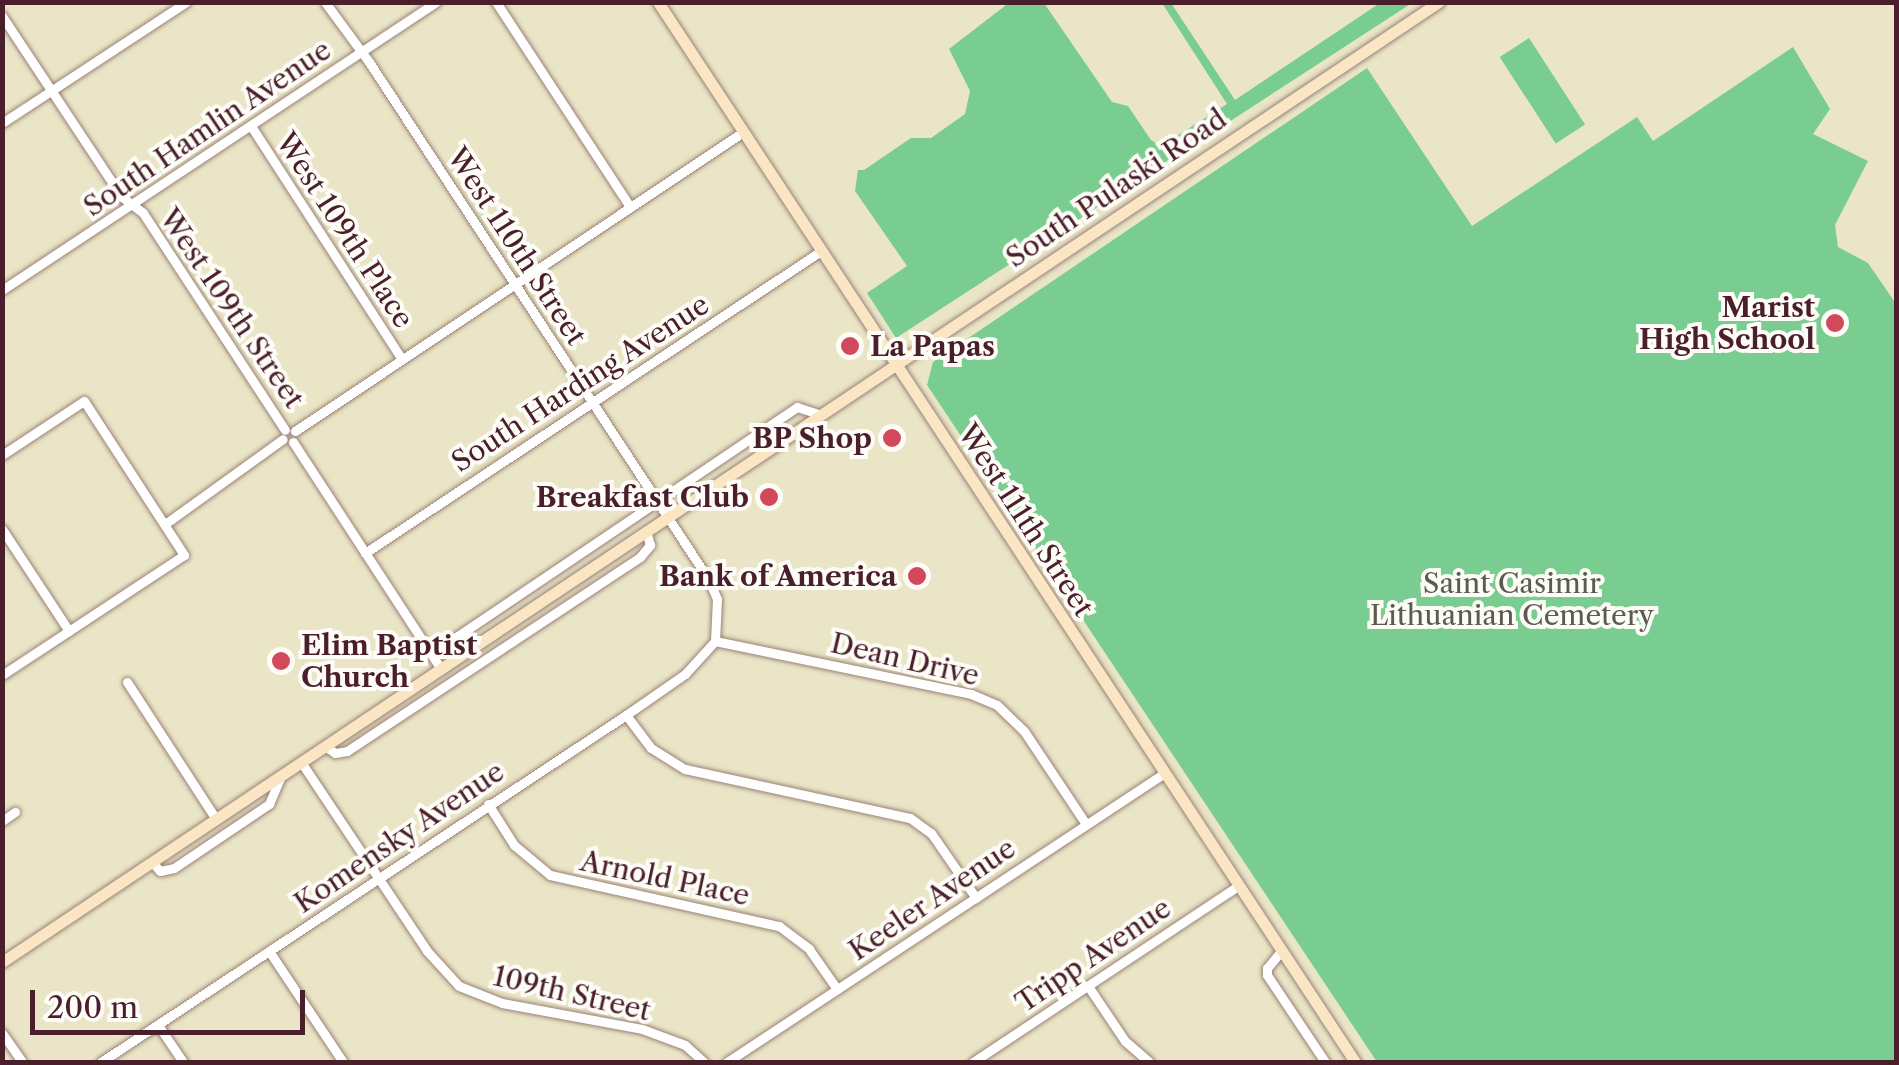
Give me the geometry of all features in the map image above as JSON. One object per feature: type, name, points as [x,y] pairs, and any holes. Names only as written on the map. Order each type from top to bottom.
[{"type":"main road","name":"West 111th Street","points":[[658,2],[1355,1062]]},
{"type":"main road","name":"South Pulaski Road","points":[[2,962],[1439,2]]},
{"type":"street","points":[[2,124],[186,2]]},
{"type":"street","name":"West 110th Street","points":[[325,2],[668,516],[717,598],[715,641]]},
{"type":"street","name":"South Hamlin Avenue","points":[[2,290],[436,2]]},
{"type":"street","points":[[496,2],[630,207]]},
{"type":"street","name":"West 109th Street","points":[[2,16],[122,197],[143,212],[441,669]]},
{"type":"street","name":"West 109th Place","points":[[250,126],[402,359]]},
{"type":"street","points":[[165,524],[402,359],[743,132]]},
{"type":"street","name":"South Harding Avenue","points":[[365,553],[821,251]]},
{"type":"street","points":[[2,455],[84,401],[184,554],[2,675]]},
{"type":"street","name":"South Pulaski Road","points":[[431,654],[797,408],[820,415]]},
{"type":"street","points":[[2,529],[69,631]]},
{"type":"street","name":"South Pulaski Road","points":[[325,746],[335,753],[348,752],[640,557],[650,545],[646,532]]},
{"type":"street","name":"Komensky Avenue","points":[[102,1062],[626,715],[685,674],[715,641]]},
{"type":"street","name":"Dean Drive","points":[[715,641],[970,694],[997,705],[1024,731],[1086,824]]},
{"type":"street","points":[[127,682],[216,819]]},
{"type":"street","points":[[626,715],[651,748],[685,769],[910,818],[931,833],[976,898]]},
{"type":"street","name":"109th Street","points":[[302,762],[427,951],[459,986],[502,1003],[642,1029],[685,1046],[704,1062]]},
{"type":"street","name":"Keeler Avenue","points":[[727,1062],[1163,774]]},
{"type":"street","name":"South Pulaski Road","points":[[152,862],[160,871],[174,868],[269,804],[278,792],[281,776]]},
{"type":"street","name":"Arnold Place","points":[[488,804],[514,845],[550,875],[779,926],[810,949],[838,990]]},
{"type":"street","points":[[2,821],[15,812]]},
{"type":"street","name":"Tripp Avenue","points":[[973,1062],[1238,886]]},
{"type":"street","points":[[269,951],[342,1062]]},
{"type":"street","points":[[1281,951],[1267,968],[1267,975],[1324,1062]]},
{"type":"street","points":[[1088,986],[1125,1041],[1149,1062]]},
{"type":"street","points":[[158,1025],[183,1062]]},
{"type":"street","points":[[2,1033],[22,1062]]},
{"type":"green space","points":[[1010,2],[1044,3],[1112,102],[1128,106],[1151,140],[1161,146],[1227,104],[1162,3],[1171,3],[1235,100],[1380,3],[1412,3],[896,338],[867,293],[907,266],[855,191],[858,170],[864,170],[911,138],[931,138],[965,114],[970,91],[949,49]]},
{"type":"green space","points":[[1529,38],[1585,124],[1556,143],[1500,57]]},
{"type":"green space","name":"Saint Casimir Lithuanian Cemetery","points":[[1793,47],[1830,109],[1813,134],[1868,161],[1835,225],[1838,247],[1868,263],[1896,304],[1896,1062],[1377,1062],[927,385],[933,362],[1367,68],[1472,226],[1637,117],[1653,141]]},
{"type":"place","name":"Marist High School","points":[[1835,323]]},
{"type":"place","name":"La Papas","points":[[850,346]]},
{"type":"place","name":"BP Shop","points":[[892,438]]},
{"type":"place","name":"Breakfast Club","points":[[769,497]]},
{"type":"place","name":"Bank of America","points":[[917,576]]},
{"type":"place","name":"Elim Baptist Church","points":[[281,661]]}]
